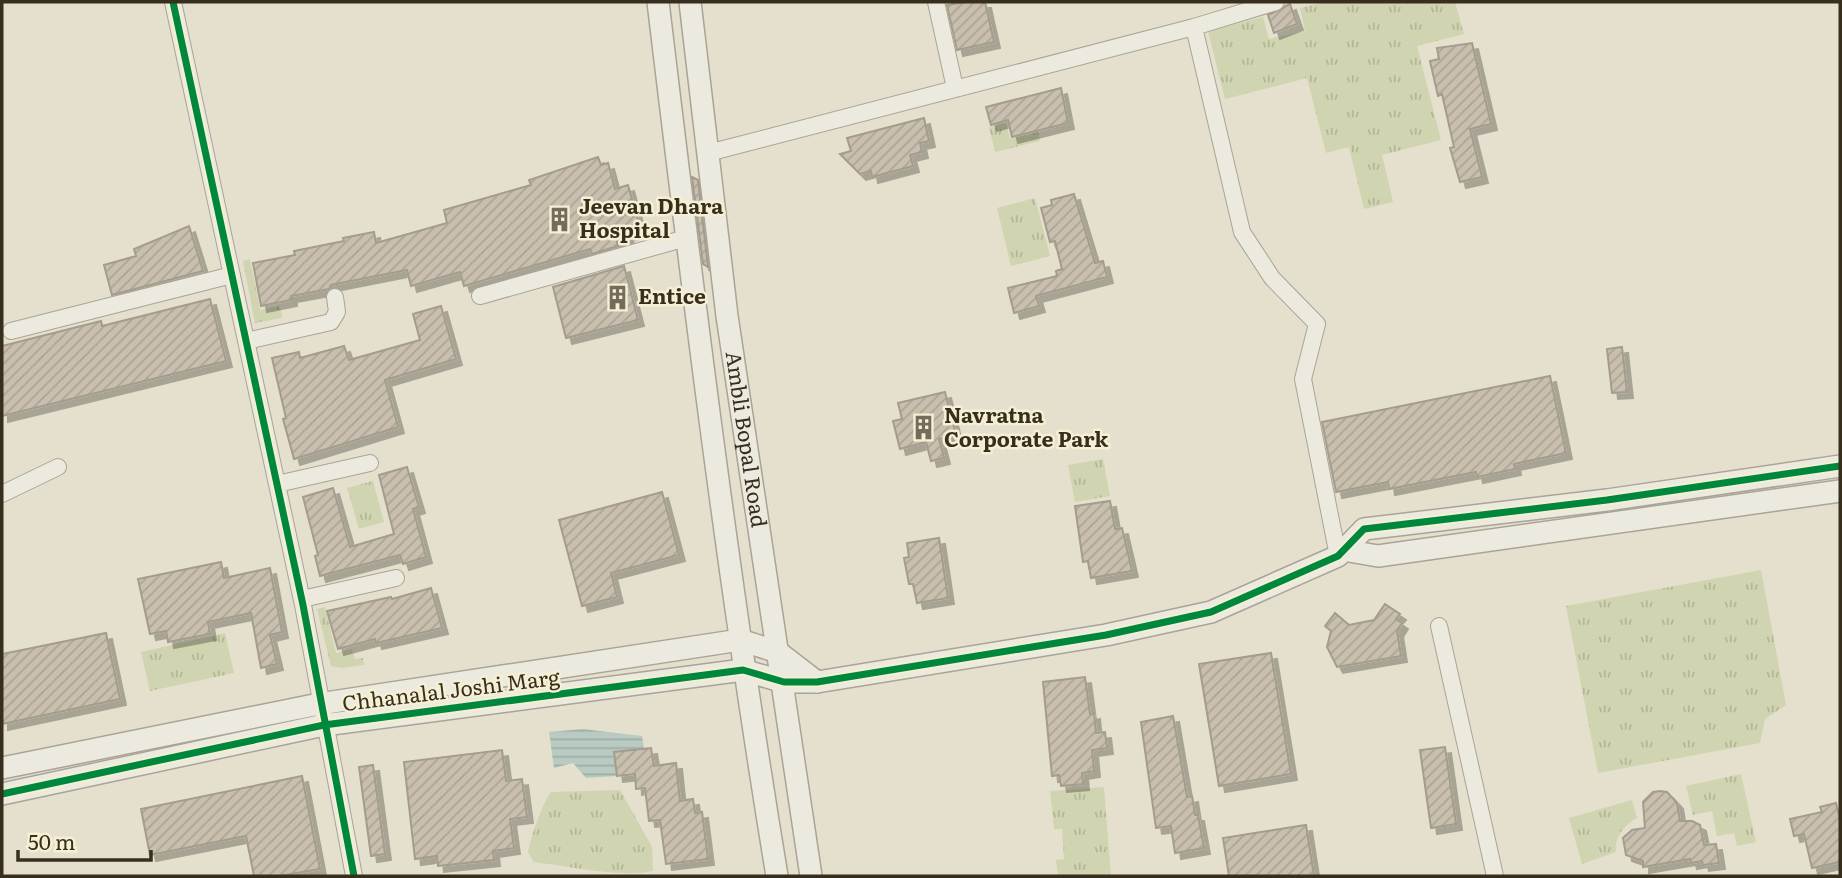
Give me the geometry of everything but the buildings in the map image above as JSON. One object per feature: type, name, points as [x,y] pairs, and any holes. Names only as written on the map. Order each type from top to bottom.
[{"type":"street","points":[[173,2],[302,599],[321,715],[354,876]]},
{"type":"street","name":"Ambli Bopal Road","points":[[658,2],[743,670],[777,876]]},
{"type":"street","name":"Ambli Bopal Road","points":[[690,2],[727,316],[811,876]]},
{"type":"street","points":[[936,2],[955,88]]},
{"type":"street","points":[[708,153],[1194,27],[1276,2]]},
{"type":"street","points":[[1194,27],[1242,232],[1272,278],[1317,324],[1303,379],[1340,553]]},
{"type":"street","points":[[480,296],[686,238]]},
{"type":"street","points":[[11,331],[232,275]]},
{"type":"street","points":[[246,341],[331,322],[337,312],[335,297]]},
{"type":"street","points":[[277,484],[370,463]]},
{"type":"street","points":[[743,670],[784,682],[817,682],[1106,635],[1211,612],[1340,553],[1364,529],[1607,500],[1840,466]]},
{"type":"street","points":[[2,494],[58,467]]},
{"type":"street","points":[[1340,553],[1378,556],[1840,491]]},
{"type":"street","points":[[302,599],[396,579]]},
{"type":"street","points":[[1438,626],[1495,876]]},
{"type":"street","points":[[740,640],[778,652],[817,682]]},
{"type":"street","name":"Chhanalal Joshi Marg","points":[[2,768],[321,715],[740,640]]},
{"type":"street","name":"Chhanalal Joshi Marg","points":[[2,794],[321,715],[743,670]]},
{"type":"green space","points":[[1324,2],[1455,2],[1464,34],[1417,46],[1441,140],[1382,155],[1393,202],[1364,209],[1349,147],[1326,153],[1307,78],[1225,99],[1208,31],[1263,17],[1269,39],[1305,31],[1300,8]]},
{"type":"green space","points":[[1006,123],[1010,139],[1038,132],[1040,141],[995,152],[989,127]]},
{"type":"green space","points":[[1035,198],[1050,256],[1011,266],[997,208]]},
{"type":"green space","points":[[250,259],[260,310],[280,306],[282,318],[255,323],[243,261]]},
{"type":"green space","points":[[1103,459],[1110,496],[1075,502],[1068,465]]},
{"type":"green space","points":[[373,481],[384,522],[359,529],[347,488]]},
{"type":"green space","points":[[1761,570],[1786,705],[1765,719],[1760,743],[1598,773],[1566,606]]},
{"type":"green space","points":[[325,607],[336,653],[352,649],[355,659],[363,658],[364,665],[341,668],[331,666],[317,609]]},
{"type":"green space","points":[[225,633],[234,673],[150,691],[141,652]]},
{"type":"green space","points":[[1741,774],[1756,842],[1737,846],[1734,833],[1717,836],[1712,811],[1693,815],[1686,786]]},
{"type":"green space","points":[[1104,787],[1111,876],[1058,876],[1056,860],[1064,859],[1062,829],[1054,829],[1050,791]]},
{"type":"green space","points":[[620,790],[652,847],[653,871],[610,872],[534,862],[528,852],[529,846],[551,792]]},
{"type":"green space","points":[[1632,800],[1637,818],[1621,832],[1616,852],[1582,864],[1569,818]]},
{"type":"shaded area","points":[[583,729],[642,736],[644,749],[614,752],[617,776],[586,778],[573,763],[554,768],[549,732]]},
{"type":"cycle path","points":[[173,2],[303,605],[354,876]]},
{"type":"cycle path","points":[[2,794],[324,725],[743,670],[784,682],[817,682],[1106,635],[1211,612],[1338,556],[1364,529],[1607,500],[1840,466]]},
{"type":"place","name":"Jeevan Dhara Hospital","points":[[559,219]]},
{"type":"place","name":"Entice","points":[[618,297]]},
{"type":"place","name":"Navratna Corporate Park","points":[[924,428]]}]
